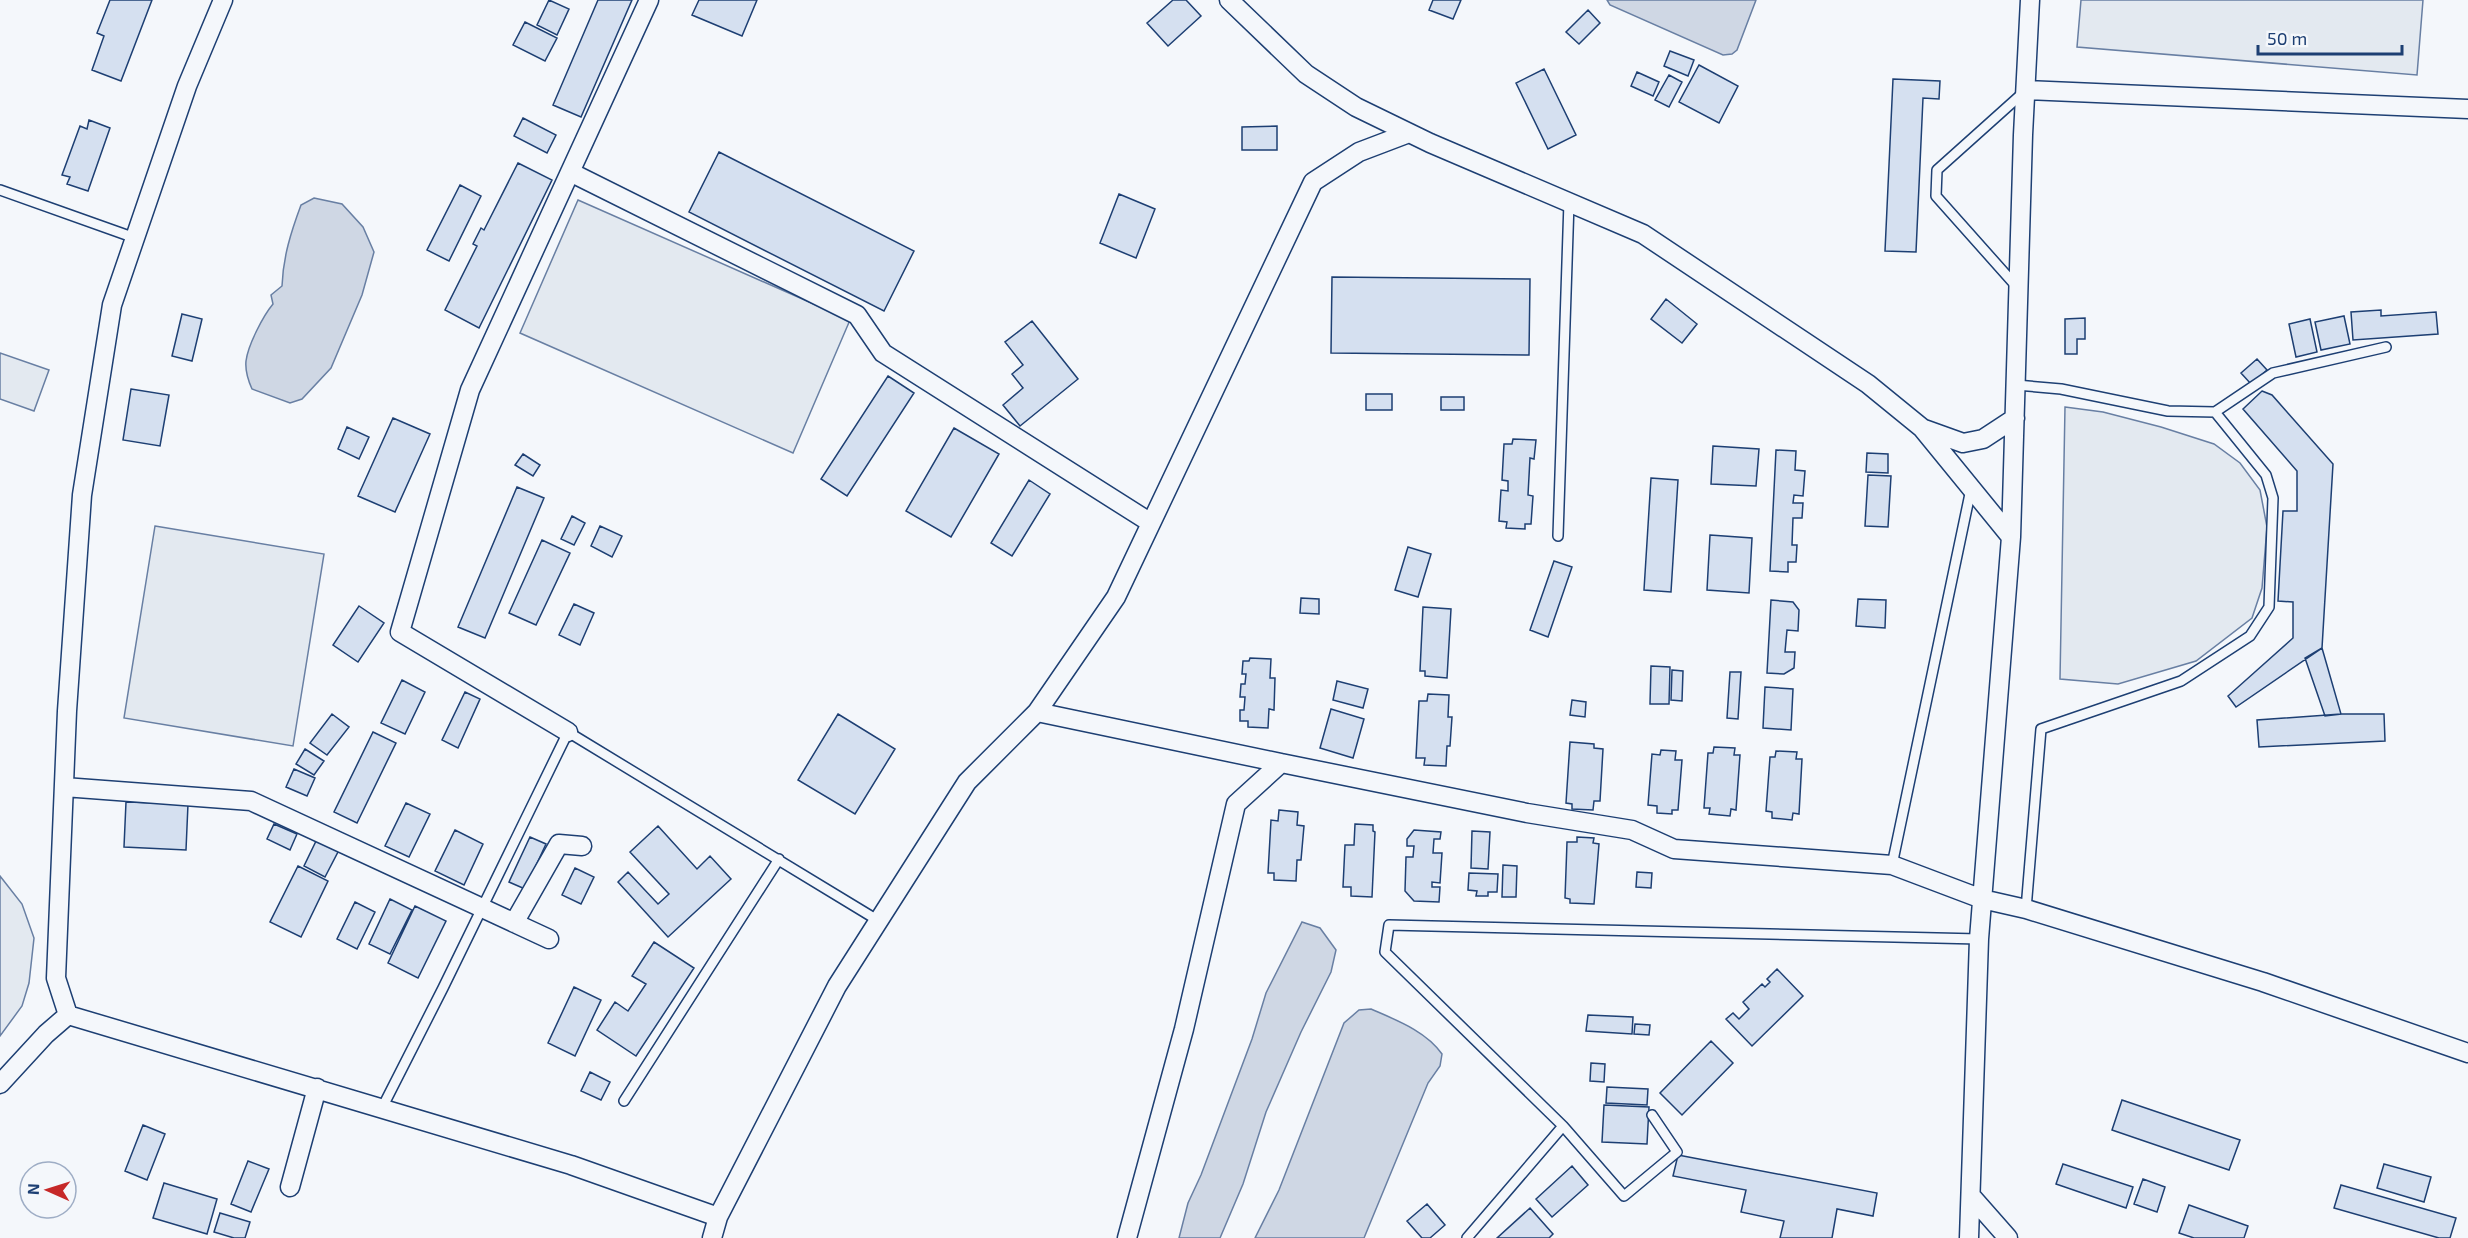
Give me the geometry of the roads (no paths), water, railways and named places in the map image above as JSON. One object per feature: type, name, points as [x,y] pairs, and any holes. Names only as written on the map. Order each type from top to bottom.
[{"type":"street","points":[[68,1015],[56,978],[64,787],[82,495],[112,305],[187,86],[223,0]]},
{"type":"street","points":[[568,732],[400,632],[470,390],[648,0]]},
{"type":"street","points":[[1229,0],[1306,74],[1356,107],[1409,133],[1643,234],[1868,384],[1922,428],[2012,537]]},
{"type":"street","points":[[1969,1238],[1979,939],[2012,537],[2030,0]]},
{"type":"street","points":[[2026,90],[2468,109]]},
{"type":"street","points":[[712,1238],[718,1216],[837,986],[967,782],[1037,712],[1116,597],[1313,182],[1359,152],[1409,133]]},
{"type":"street","points":[[570,172],[857,315],[883,353],[1151,523]]},
{"type":"street","points":[[1922,428],[1963,443],[1983,439],[2015,418]]},
{"type":"street","points":[[1037,712],[1527,813],[1632,830],[1674,849],[1892,865],[1982,899],[2026,909],[2264,982],[2468,1053]]},
{"type":"street","points":[[1127,1238],[1184,1029],[1236,804],[1281,763]]},
{"type":"street","points":[[64,787],[251,801],[549,939]]},
{"type":"street","points":[[514,923],[559,844],[582,846]]},
{"type":"street","points":[[0,1084],[68,1015]]},
{"type":"street","points":[[68,1015],[571,1165],[718,1216]]},
{"type":"street","points":[[290,1187],[316,1088]]},
{"type":"street","points":[[1971,1196],[2008,1238]]},
{"type":"lane","points":[[2019,289],[1936,196],[1936,170],[2026,90]]},
{"type":"lane","points":[[0,190],[135,238]]},
{"type":"lane","points":[[1558,536],[1569,202]]},
{"type":"lane","points":[[2016,385],[2061,389],[2168,411],[2216,412],[2273,374],[2386,347]]},
{"type":"lane","points":[[2026,909],[2041,729],[2181,681],[2250,636],[2269,607],[2273,498],[2266,475],[2216,412]]},
{"type":"lane","points":[[1892,865],[1972,488]]},
{"type":"lane","points":[[382,1108],[568,732],[879,921]]},
{"type":"lane","points":[[624,1101],[779,859]]},
{"type":"lane","points":[[1652,1114],[1677,1152],[1624,1196],[1563,1126],[1385,952],[1389,925],[1979,939]]},
{"type":"lane","points":[[1467,1238],[1563,1126]]}]
